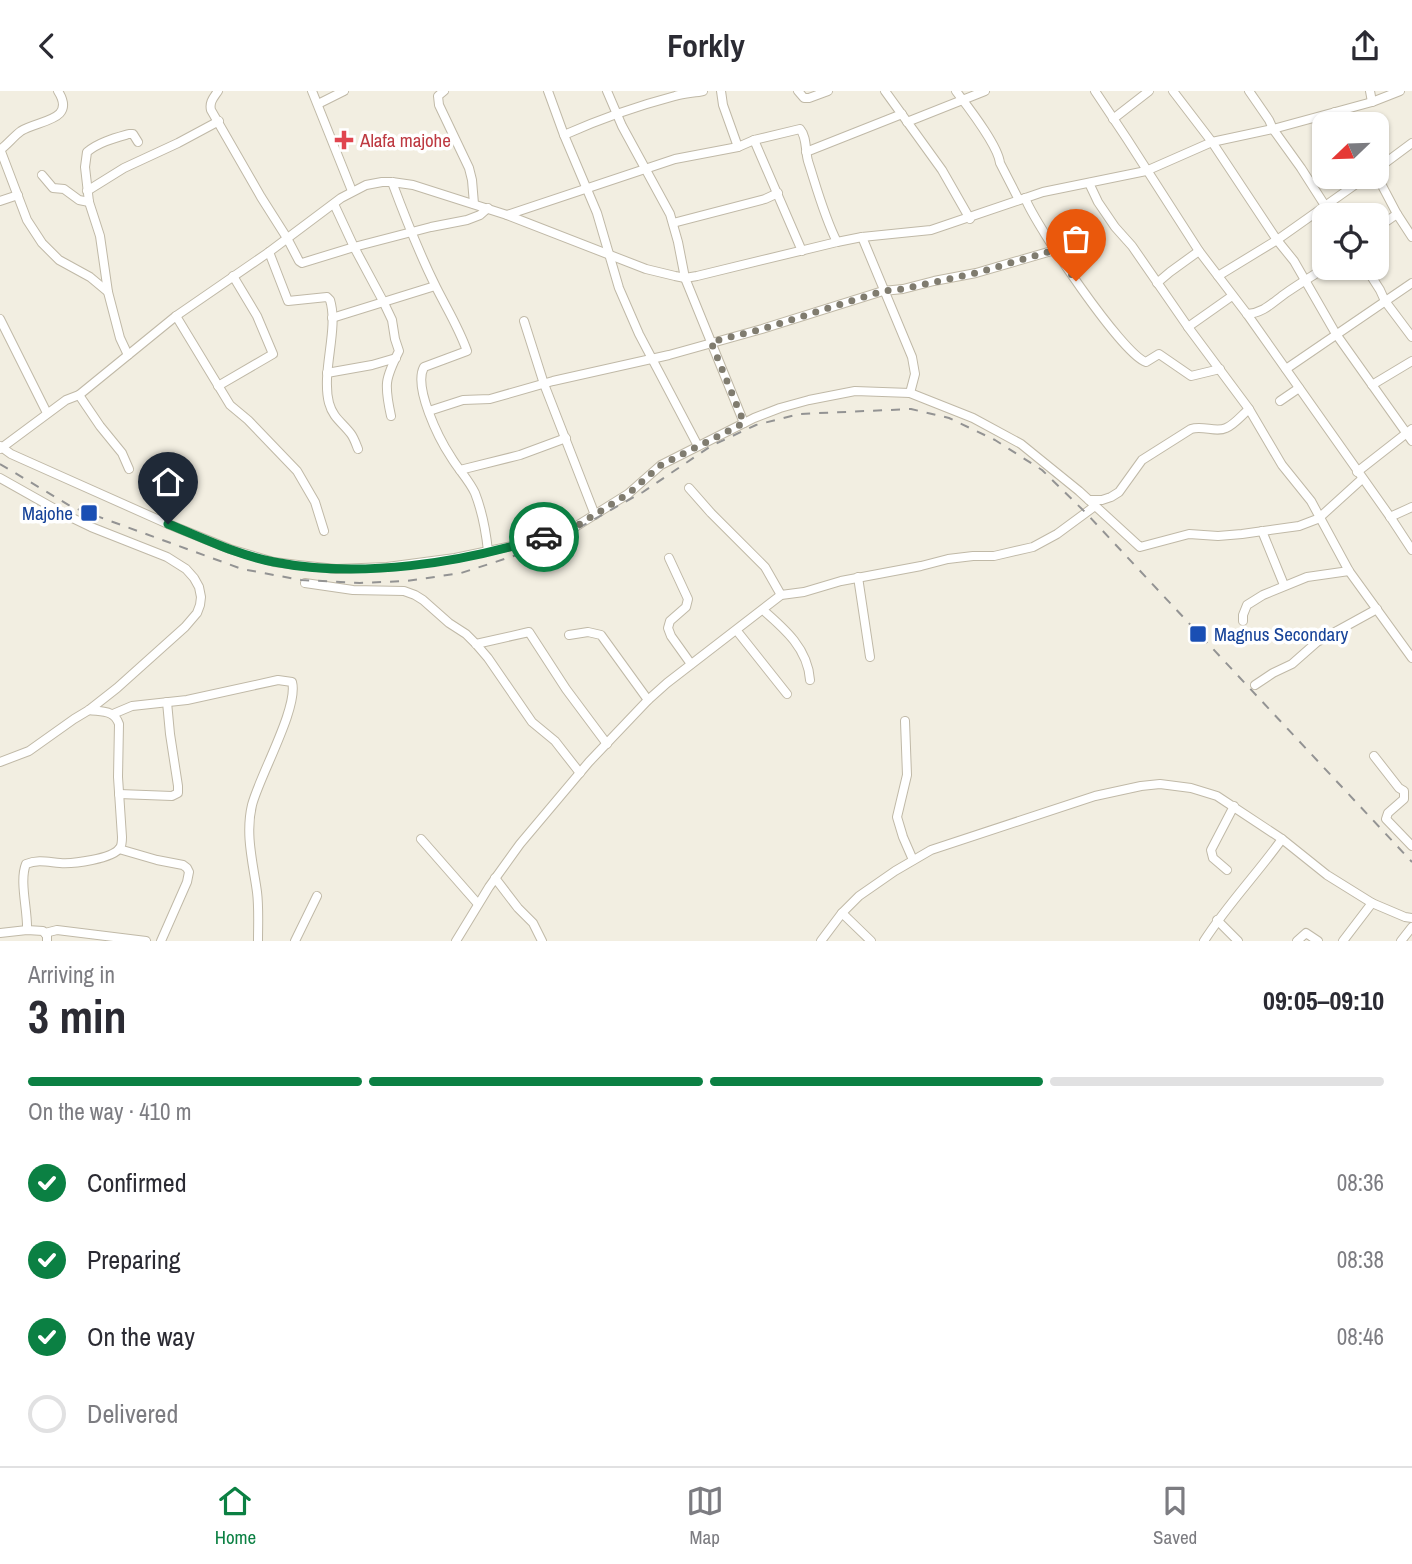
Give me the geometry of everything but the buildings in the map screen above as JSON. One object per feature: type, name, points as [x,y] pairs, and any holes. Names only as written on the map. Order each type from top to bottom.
[{"type":"street","points":[[58,91],[63,104],[57,116],[21,131],[0,149],[32,229],[47,250],[90,277],[108,292]]},
{"type":"street","points":[[218,91],[210,106],[302,263],[411,232],[472,219],[488,208]]},
{"type":"street","points":[[312,91],[352,191]]},
{"type":"street","points":[[318,104],[344,91]]},
{"type":"street","points":[[444,91],[438,96],[439,105],[469,168],[474,204]]},
{"type":"street","points":[[548,91],[597,213],[619,288],[639,334],[698,446]]},
{"type":"street","points":[[607,91],[644,169],[664,201],[673,223],[685,278],[744,423]]},
{"type":"street","points":[[564,135],[588,124],[679,94],[703,91]]},
{"type":"street","points":[[721,91],[723,105],[738,147]]},
{"type":"street","points":[[798,91],[804,98],[828,91]]},
{"type":"street","points":[[885,91],[942,170],[970,219]]},
{"type":"street","points":[[956,91],[992,143],[1000,163],[1076,281],[1141,361],[1146,362],[1158,354],[1191,376],[1220,369]]},
{"type":"street","points":[[806,152],[985,91]]},
{"type":"street","points":[[1095,91],[1199,251],[1247,314],[1412,550]]},
{"type":"street","points":[[1113,119],[1149,91]]},
{"type":"street","points":[[1173,91],[1212,142],[1294,261],[1336,334],[1410,435],[1360,475],[1319,518],[1298,526],[1217,536],[1189,534],[1140,547],[1092,503],[1021,445],[974,418],[910,393],[855,391],[780,408],[744,423],[655,469],[628,494],[575,527],[512,546],[387,568],[336,569],[274,562],[230,549],[0,448],[66,400],[79,395],[176,316],[352,191],[366,185],[382,182],[412,185],[488,208],[646,269],[685,278],[862,237],[931,230],[970,219],[1043,192],[1146,171],[1212,142],[1273,129],[1372,102],[1400,91]]},
{"type":"street","points":[[1249,91],[1322,203]]},
{"type":"street","points":[[1370,91],[1372,102]]},
{"type":"street","points":[[88,191],[128,166],[219,121]]},
{"type":"street","points":[[507,215],[675,159],[738,147],[754,140],[800,129],[804,134],[806,152],[826,219],[837,242]]},
{"type":"street","points":[[128,355],[120,338],[108,292],[100,236],[89,202],[85,167],[90,149],[129,134],[134,134],[138,142]]},
{"type":"street","points":[[754,140],[802,251]]},
{"type":"street","points":[[1390,159],[1412,143]]},
{"type":"street","points":[[42,175],[53,188],[64,189],[79,200],[89,202]]},
{"type":"street","points":[[392,182],[411,232],[467,351],[424,367],[422,384],[429,411],[445,449],[476,495],[488,551]]},
{"type":"street","points":[[1089,183],[1115,227],[1132,246],[1249,409],[1291,477],[1311,501],[1349,571],[1412,658]]},
{"type":"street","points":[[1328,203],[1347,189]]},
{"type":"street","points":[[1384,189],[1412,237]]},
{"type":"street","points":[[673,223],[765,199],[778,193]]},
{"type":"street","points":[[0,201],[18,195]]},
{"type":"street","points":[[334,204],[392,320],[399,351],[390,369],[387,384],[391,416]]},
{"type":"street","points":[[1389,220],[1397,214]]},
{"type":"street","points":[[1218,276],[1312,215]]},
{"type":"street","points":[[862,237],[914,366],[915,374],[910,393]]},
{"type":"street","points":[[429,411],[463,400],[490,399],[652,358],[762,329],[883,291],[976,273],[1055,250]]},
{"type":"street","points":[[269,251],[287,300],[290,302],[327,297],[331,304],[328,395],[337,420],[350,432],[358,449]]},
{"type":"street","points":[[1157,283],[1199,251]]},
{"type":"street","points":[[218,386],[274,354],[257,316],[233,276]]},
{"type":"street","points":[[1247,314],[1269,307],[1312,276]]},
{"type":"street","points":[[1374,280],[1385,301],[1412,337]]},
{"type":"street","points":[[1286,369],[1412,283]]},
{"type":"street","points":[[332,318],[435,286]]},
{"type":"street","points":[[1188,327],[1232,296]]},
{"type":"street","points":[[176,316],[230,405],[297,471],[315,502],[324,531]]},
{"type":"street","points":[[0,319],[47,413]]},
{"type":"street","points":[[524,321],[544,384],[594,515]]},
{"type":"street","points":[[327,373],[396,358]]},
{"type":"street","points":[[1372,384],[1412,361]]},
{"type":"street","points":[[1280,401],[1299,388]]},
{"type":"street","points":[[79,395],[122,453],[129,470]]},
{"type":"street","points":[[456,941],[495,878],[539,820],[648,700],[781,595],[947,559],[994,556],[1033,547],[1057,534],[1092,503],[1119,492],[1142,460],[1191,429],[1226,428],[1249,409]]},
{"type":"street","points":[[460,470],[520,456],[566,438]]},
{"type":"street","points":[[0,478],[73,518],[167,557],[186,569],[199,587],[201,597],[197,613],[185,627],[89,710],[29,751],[0,762]]},
{"type":"street","points":[[689,488],[765,567],[781,595]]},
{"type":"street","points":[[1390,517],[1412,507]]},
{"type":"street","points":[[1268,546],[1279,529]]},
{"type":"street","points":[[1262,531],[1284,585]]},
{"type":"street","points":[[669,558],[688,599],[686,607],[670,621],[668,628],[691,664]]},
{"type":"street","points":[[1242,621],[1244,610],[1250,601],[1284,585],[1307,577],[1349,571]]},
{"type":"street","points":[[858,577],[870,657]]},
{"type":"street","points":[[306,583],[352,590],[408,592],[423,600],[476,644],[532,722],[555,741],[580,773]]},
{"type":"street","points":[[1255,685],[1292,664],[1317,642],[1377,609]]},
{"type":"street","points":[[763,610],[793,638],[806,659],[810,680]]},
{"type":"street","points":[[737,631],[787,694]]},
{"type":"street","points":[[476,644],[529,632],[566,689],[607,744]]},
{"type":"street","points":[[569,635],[588,632],[601,635],[648,700]]},
{"type":"street","points":[[89,710],[113,714],[132,706],[167,702],[278,680],[290,681],[293,685],[288,714],[250,813],[251,855],[258,905],[258,941]]},
{"type":"street","points":[[119,794],[172,796],[178,793],[167,702]]},
{"type":"street","points":[[27,930],[23,872],[26,864],[36,861],[68,863],[87,860],[107,856],[119,849],[122,837],[119,724],[113,714]]},
{"type":"street","points":[[905,721],[907,775],[897,817],[913,860]]},
{"type":"street","points":[[1374,756],[1404,791],[1404,799],[1388,813],[1386,819],[1412,846]]},
{"type":"street","points":[[821,941],[842,913],[859,897],[932,850],[1095,796],[1160,784],[1191,788],[1217,796],[1282,839],[1327,875],[1372,903],[1405,918],[1412,918]]},
{"type":"street","points":[[1399,788],[1412,789]]},
{"type":"street","points":[[1227,870],[1213,858],[1211,850],[1234,806]]},
{"type":"street","points":[[421,839],[478,904]]},
{"type":"street","points":[[1204,941],[1217,920],[1282,839]]},
{"type":"street","points":[[119,849],[183,865],[189,872],[161,941]]},
{"type":"street","points":[[495,878],[533,923],[542,941]]},
{"type":"street","points":[[295,941],[317,895]]},
{"type":"street","points":[[1343,941],[1372,903]]},
{"type":"street","points":[[842,913],[871,941]]},
{"type":"street","points":[[1217,920],[1238,941]]},
{"type":"street","points":[[1401,941],[1412,927]]},
{"type":"street","points":[[0,933],[27,930],[46,937],[58,930],[146,941]]},
{"type":"street","points":[[1297,941],[1306,933],[1318,941]]},
{"type":"railway","points":[[0,464],[72,507],[242,569],[301,580],[360,583],[407,581],[461,573],[548,545],[643,492],[711,446],[756,425],[799,414],[911,409],[949,418],[995,440],[1042,470],[1086,513],[1412,862]]},
{"type":"way so far","points":[[544,537],[575,527],[628,494],[661,465],[744,423],[711,342],[883,291],[976,273],[1055,250],[1076,281]]},
{"type":"place","name":"Alafa majohe","points":[[344,140]]},
{"type":"place","name":"Majohe","points":[[89,513]]},
{"type":"place","name":"Magnus Secondary","points":[[1198,634]]},
{"type":"route","points":[[168,524],[230,549],[274,562],[336,569],[387,568],[455,558],[544,537]]}]
